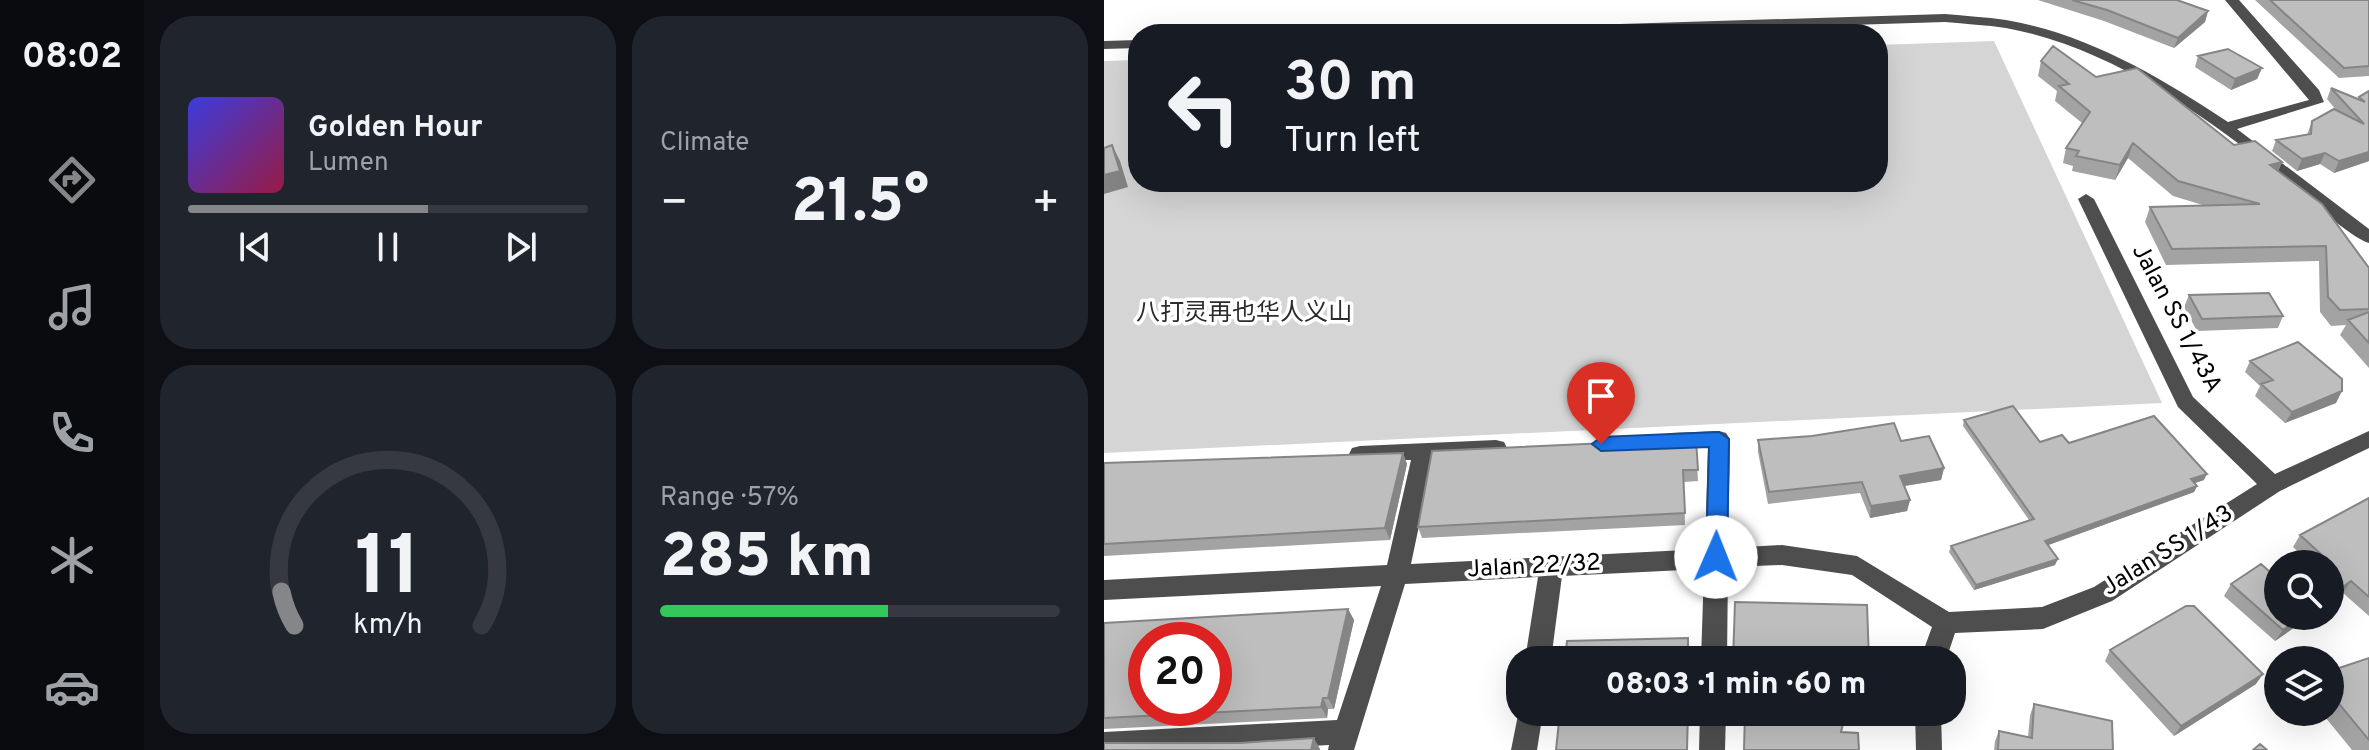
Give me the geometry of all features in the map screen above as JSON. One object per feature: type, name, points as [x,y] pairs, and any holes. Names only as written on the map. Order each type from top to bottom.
[{"type":"street","points":[[2226,127],[2317,102],[2314,93],[2232,0]]},
{"type":"street","points":[[1751,24],[1945,18],[2005,22],[2076,42],[2111,56],[2191,101],[2369,238]]},
{"type":"street","points":[[1104,45],[1128,44]]},
{"type":"street","name":"Jalan SS 1/43A","points":[[2086,199],[2185,402],[2272,485]]},
{"type":"street","points":[[1642,442],[1719,439],[1714,646]]},
{"type":"street","name":"Jalan SS 1/43","points":[[1946,623],[2043,618],[2103,594],[2272,485],[2369,439]]},
{"type":"street","points":[[1333,456],[1517,447]]},
{"type":"street","points":[[1104,745],[1344,741],[1402,556],[1424,451]]},
{"type":"street","name":"Jalan 22/32","points":[[1104,590],[1782,555],[1857,566],[1946,623]]},
{"type":"street","points":[[1540,646],[1552,566]]},
{"type":"street","points":[[1938,646],[1946,623]]},
{"type":"street","points":[[1524,750],[1528,726]]},
{"type":"street","points":[[1712,750],[1713,726]]},
{"type":"street","points":[[1928,726],[1929,750]]},
{"type":"green space","name":"八打灵再也华人义山","points":[[1994,41],[2162,403],[1104,453],[1104,61],[1128,60],[1128,192],[1888,192],[1888,45]]},
{"type":"building","points":[[2072,0],[2177,0],[2208,11],[2178,38]]},
{"type":"building","points":[[2270,0],[2369,0],[2369,66],[2344,68]]},
{"type":"building","points":[[2053,46],[2096,77],[2137,68],[2234,145],[2255,141],[2282,162],[2270,165],[2322,204],[2369,268],[2369,309],[2340,310],[2328,297],[2326,246],[2172,249],[2150,207],[2260,204],[2178,181],[2133,143],[2120,165],[2076,156],[2079,151],[2066,148],[2090,112],[2059,86],[2069,84],[2041,61]]},
{"type":"building","points":[[2228,49],[2262,68],[2235,79],[2198,56]]},
{"type":"building","points":[[2331,88],[2365,102],[2359,97],[2369,91],[2369,152],[2339,161],[2325,153],[2302,159],[2276,140],[2311,134],[2312,121],[2334,109],[2364,124]]},
{"type":"building","points":[[1112,145],[1120,171],[1104,175],[1104,148]]},
{"type":"building","points":[[2269,293],[2283,316],[2202,319],[2189,295]]},
{"type":"building","points":[[2369,312],[2369,343],[2348,320]]},
{"type":"building","points":[[2298,342],[2342,379],[2342,391],[2292,412],[2261,384],[2273,380],[2250,361]]},
{"type":"building","points":[[2013,406],[2040,442],[2062,435],[2069,443],[2154,416],[2207,474],[2191,479],[2197,486],[2045,541],[2058,559],[1976,585],[1951,546],[2034,519],[1964,420]]},
{"type":"building","points":[[1894,423],[1901,441],[1929,436],[1944,468],[1900,476],[1910,500],[1871,506],[1862,482],[1769,492],[1758,440],[1812,436]]},
{"type":"building","points":[[1696,439],[1698,470],[1683,470],[1685,513],[1418,527],[1432,451]]},
{"type":"building","points":[[1403,453],[1385,528],[1104,544],[1104,463]]},
{"type":"building","points":[[2369,498],[2369,597],[2351,581],[2344,586],[2344,550],[2316,550],[2300,535]]},
{"type":"building","points":[[2261,564],[2264,567],[2264,613],[2231,584]]},
{"type":"building","points":[[1735,602],[1867,605],[1868,646],[1733,646]]},
{"type":"building","points":[[2186,606],[2194,606],[2263,674],[2181,726],[2110,650]]},
{"type":"building","points":[[1348,609],[1328,698],[1323,698],[1321,707],[1232,712],[1232,622],[1128,622],[1128,717],[1104,718],[1104,623]]},
{"type":"building","points":[[1688,638],[1688,646],[1566,646],[1567,641]]},
{"type":"building","points":[[2369,658],[2369,740],[2344,710],[2344,666]]},
{"type":"building","points":[[2034,704],[2112,721],[2113,750],[1998,750],[1999,731],[2032,738]]},
{"type":"building","points":[[1559,726],[1688,726],[1687,750],[1556,750]]},
{"type":"building","points":[[1745,726],[1842,726],[1841,732],[1858,733],[1859,750],[1744,750]]},
{"type":"building","points":[[1314,738],[1311,750],[1104,750],[1104,743],[1240,743]]},
{"type":"building","points":[[2260,744],[2267,750],[2253,750]]},
{"type":"route","points":[[1601,444],[1719,439],[1716,557]]}]
